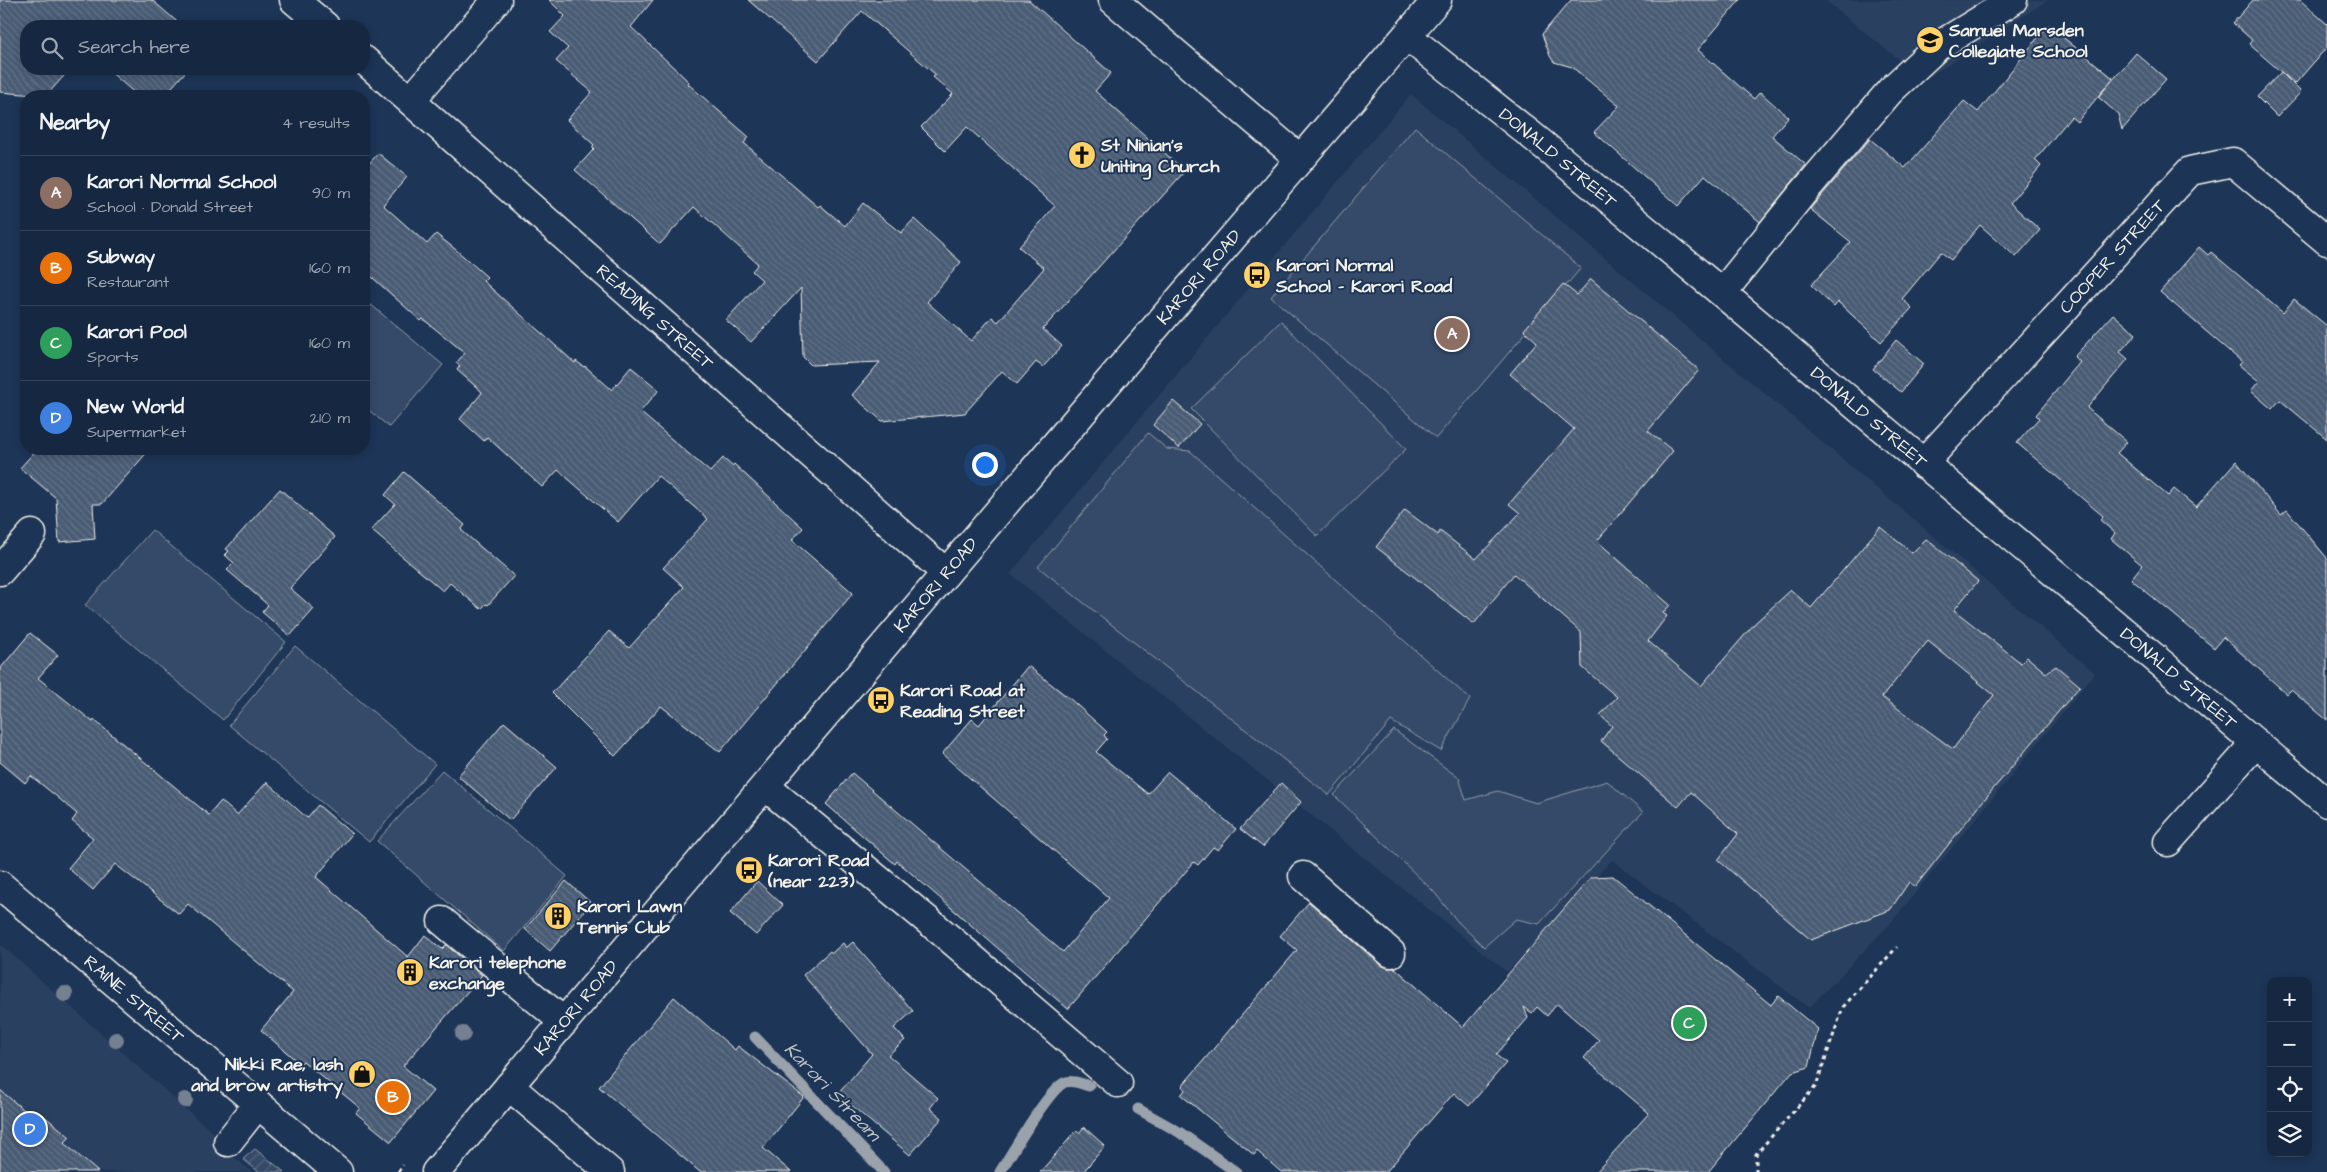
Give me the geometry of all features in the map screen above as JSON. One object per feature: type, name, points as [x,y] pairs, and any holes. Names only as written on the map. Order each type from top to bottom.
[{"type":"street","points":[[294,0],[317,20]]},
{"type":"street","points":[[411,100],[497,0]]},
{"type":"street","points":[[1113,0],[1300,159]]},
{"type":"street","name":"KARORI ROAD","points":[[436,1172],[1437,0]]},
{"type":"street","points":[[1722,293],[1890,91],[1938,46],[2013,0]]},
{"type":"street","name":"DONALD STREET","points":[[1407,36],[1541,142],[2327,803]]},
{"type":"street","name":"READING STREET","points":[[370,65],[946,573]]},
{"type":"street","name":"COOPER STREET","points":[[1923,464],[2190,171],[2233,162],[2327,241]]},
{"type":"street","points":[[0,571],[32,534]]},
{"type":"street","points":[[2168,842],[2256,743]]},
{"type":"street","points":[[765,786],[949,938],[1118,1083]]},
{"type":"street","points":[[1303,876],[1391,953]]},
{"type":"street","name":"RAINE STREET","points":[[0,885],[338,1172]]},
{"type":"street","points":[[442,921],[564,1022]]},
{"type":"street","points":[[509,1086],[610,1172]]},
{"type":"street","points":[[228,1142],[258,1104]]},
{"type":"path","points":[[1756,1172],[1756,1154],[1816,1086],[1843,1007],[1897,947]]},
{"type":"shaded area","name":"Samuel Marsden Collegiate School","points":[[1825,0],[2048,0],[1924,80]]},
{"type":"shaded area","points":[[1411,94],[2095,673],[1889,925],[1809,1008],[1612,860],[1507,972],[1010,574]]},
{"type":"shaded area","points":[[1415,127],[1581,268],[1436,438],[1271,297]]},
{"type":"shaded area","points":[[370,304],[443,365],[389,427],[370,411]]},
{"type":"shaded area","points":[[1281,321],[1406,449],[1317,536],[1191,409]]},
{"type":"shaded area","points":[[1148,433],[1167,449],[1190,451],[1470,699],[1441,751],[1391,721],[1329,795],[1038,567]]},
{"type":"shaded area","points":[[152,530],[286,642],[223,720],[85,605]]},
{"type":"shaded area","points":[[295,646],[435,764],[369,842],[229,725]]},
{"type":"shaded area","points":[[1394,730],[1459,778],[1466,800],[1498,791],[1536,803],[1607,781],[1643,812],[1539,924],[1516,919],[1484,947],[1458,922],[1434,892],[1334,795]]},
{"type":"shaded area","points":[[442,770],[567,876],[504,951],[377,841]]},
{"type":"shaded area","points":[[0,944],[237,1154],[234,1157],[252,1172],[0,1172]]},
{"type":"shaded area","points":[[255,1149],[284,1172],[259,1172],[243,1159]]},
{"type":"building","points":[[0,0],[152,0],[175,20],[20,20],[20,75],[65,75],[51,90],[20,90],[20,94],[0,92]]},
{"type":"building","points":[[549,0],[653,0],[631,27],[689,82],[688,84],[749,137],[744,143],[818,207],[820,205],[845,226],[863,203],[901,233],[914,219],[961,262],[927,302],[971,341],[992,317],[998,322],[1044,268],[1019,247],[1055,206],[967,127],[945,151],[921,127],[953,94],[933,77],[936,75],[862,11],[818,61],[748,0],[1029,0],[1111,73],[1095,91],[1185,171],[1043,329],[1062,346],[1043,367],[1036,362],[1017,384],[1002,371],[965,413],[882,421],[852,395],[880,362],[811,365],[803,357],[801,288],[751,342],[726,320],[762,280],[752,271],[758,264],[694,207],[660,244],[575,170],[594,149],[592,147],[594,145],[567,120],[592,92],[556,61],[568,48],[550,32],[565,16]]},
{"type":"building","points":[[1571,0],[1740,0],[1698,50],[1754,99],[1760,92],[1788,117],[1772,136],[1806,165],[1760,222],[1705,175],[1678,206],[1594,132],[1619,106],[1572,67],[1554,62],[1542,34]]},
{"type":"building","points":[[2253,0],[2300,0],[2327,24],[2327,47],[2295,84],[2249,44],[2252,40],[2233,23]]},
{"type":"building","points":[[2048,25],[2113,78],[2077,122],[2071,117],[2035,160],[2041,166],[2010,203],[2040,230],[2016,257],[1980,225],[1951,260],[1941,252],[1902,299],[1912,308],[1881,342],[1838,302],[1834,307],[1811,285],[1851,242],[1810,209],[1870,139],[1905,168],[1964,101],[1978,112]]},
{"type":"building","points":[[2136,53],[2166,79],[2122,130],[2118,114],[2098,97]]},
{"type":"building","points":[[2281,72],[2301,92],[2277,117],[2257,97]]},
{"type":"building","points":[[114,75],[183,75],[169,90],[131,90]]},
{"type":"building","points":[[378,153],[407,177],[383,205],[427,244],[436,234],[455,249],[487,277],[483,281],[575,363],[576,361],[585,366],[612,390],[631,367],[659,390],[640,412],[710,472],[723,458],[732,466],[734,464],[803,528],[792,540],[853,593],[720,752],[661,706],[615,756],[552,693],[609,631],[629,648],[684,587],[663,568],[708,519],[658,476],[618,522],[558,470],[542,487],[487,437],[484,441],[460,419],[482,392],[457,370],[460,366],[456,363],[465,353],[423,319],[421,321],[370,275],[370,163]]},
{"type":"building","points":[[2199,247],[2208,255],[2211,252],[2283,313],[2294,299],[2327,326],[2327,439],[2280,400],[2272,409],[2251,391],[2259,381],[2239,365],[2242,362],[2160,292]]},
{"type":"building","points":[[1591,279],[1699,370],[1648,431],[1673,451],[1597,541],[1670,605],[1663,613],[1667,616],[1648,641],[1701,686],[1755,623],[1791,590],[1811,608],[1880,527],[1912,553],[1926,539],[1978,581],[1954,610],[2021,663],[2027,657],[2046,673],[2056,666],[2080,686],[1978,807],[1915,887],[1909,882],[1890,910],[1811,940],[1718,860],[1738,834],[1691,792],[1678,807],[1601,741],[1612,726],[1600,715],[1617,697],[1582,667],[1581,632],[1514,574],[1474,624],[1376,547],[1405,510],[1438,535],[1440,531],[1476,559],[1520,513],[1509,504],[1574,429],[1510,374],[1537,342],[1524,330],[1563,284],[1577,295]],"holes":[[[1928,641],[1994,695],[1953,749],[1882,697]]]},
{"type":"building","points":[[2113,314],[2136,334],[2120,352],[2128,359],[2087,408],[2127,442],[2117,453],[2168,496],[2174,489],[2196,507],[2236,461],[2281,515],[2287,510],[2327,558],[2327,720],[2291,690],[2287,694],[2223,637],[2214,648],[2131,579],[2142,565],[2111,539],[2115,533],[2100,520],[2103,516],[2017,443],[2039,418],[2036,415],[2080,362],[2074,357]]},
{"type":"building","points":[[1896,340],[1924,364],[1901,392],[1873,369]]},
{"type":"building","points":[[1173,401],[1200,424],[1179,448],[1153,425]]},
{"type":"building","points":[[32,455],[145,455],[102,504],[93,504],[95,539],[59,542],[56,498],[20,468]]},
{"type":"building","points":[[404,472],[465,525],[461,530],[514,576],[488,605],[486,604],[481,609],[450,583],[443,591],[371,530],[395,504],[385,495]]},
{"type":"building","points":[[280,489],[335,537],[290,588],[314,609],[290,636],[262,612],[268,605],[227,570],[234,563],[225,555],[229,551],[226,549]]},
{"type":"building","points":[[30,633],[58,655],[38,678],[93,722],[94,720],[209,815],[221,801],[237,815],[267,782],[307,818],[318,805],[352,834],[316,877],[408,957],[425,935],[442,949],[446,945],[482,975],[403,1066],[433,1091],[391,1142],[356,1113],[360,1108],[303,1061],[300,1064],[261,1030],[293,992],[188,904],[179,914],[115,864],[93,890],[68,868],[93,838],[72,821],[77,814],[56,796],[31,776],[25,783],[0,762],[0,669]]},
{"type":"building","points":[[1028,666],[1069,698],[1107,732],[1104,735],[1107,739],[1096,752],[1148,794],[1168,772],[1236,829],[1218,850],[1213,847],[1198,865],[1194,862],[1068,1009],[897,861],[895,864],[826,804],[852,773],[1063,952],[1109,898],[942,754],[972,719],[979,725]]},
{"type":"building","points":[[504,722],[557,767],[510,820],[458,776]]},
{"type":"building","points":[[1281,783],[1301,802],[1263,847],[1240,829]]},
{"type":"building","points":[[1613,876],[1771,1005],[1778,996],[1818,1029],[1809,1067],[1792,1072],[1708,1172],[1596,1172],[1649,1113],[1584,1058],[1599,1040],[1557,1004],[1547,1016],[1537,1007],[1532,1013],[1524,1007],[1528,1018],[1496,1055],[1506,1063],[1469,1106],[1454,1093],[1386,1172],[1281,1172],[1257,1151],[1254,1155],[1181,1095],[1185,1090],[1182,1086],[1297,950],[1280,936],[1309,902],[1381,965],[1395,968],[1463,1027],[1591,877]]},
{"type":"building","name":"Karori Lawn Tennis Club","points":[[566,881],[591,903],[550,951],[525,929]]},
{"type":"building","points":[[757,881],[783,905],[756,935],[730,913]]},
{"type":"building","points":[[853,942],[913,1011],[894,1028],[905,1040],[888,1055],[938,1098],[930,1108],[942,1118],[910,1155],[838,1094],[872,1054],[803,975],[830,951],[832,953],[843,943],[846,948]]},
{"type":"building","points":[[674,997],[735,1050],[738,1046],[804,1097],[763,1148],[791,1172],[700,1172],[599,1087]]},
{"type":"building","points":[[0,1090],[37,1121],[43,1115],[70,1137],[64,1143],[98,1172],[0,1172]]},
{"type":"building","points":[[1084,1127],[1105,1146],[1083,1172],[1040,1172],[1077,1130],[1079,1133]]},
{"type":"waterway","name":"Karori Stream","points":[[755,1037],[884,1172]]},
{"type":"waterway","name":"Karori Stream","points":[[1000,1172],[1021,1137],[1050,1095],[1059,1086],[1066,1082],[1089,1086]]},
{"type":"waterway","name":"Karori Stream","points":[[1138,1109],[1179,1132],[1236,1172]]},
{"type":"place","name":"Samuel Marsden Collegiate School","points":[[1930,40]]},
{"type":"place","name":"St Ninian’s Uniting Church","points":[[1082,155]]},
{"type":"place","name":"Karori Normal School - Karori Road","points":[[1257,275]]},
{"type":"place","name":"Karori Normal School","points":[[1452,334]]},
{"type":"place","name":"Karori Road at Reading Street","points":[[881,700]]},
{"type":"place","name":"Karori Road (near 223)","points":[[749,870]]},
{"type":"place","name":"Karori Lawn Tennis Club","points":[[558,916]]},
{"type":"place","name":"Karori telephone exchange","points":[[410,972]]},
{"type":"place","name":"Karori Pool","points":[[1689,1023]]},
{"type":"place","name":"Nikki Rae, lash and brow artistry","points":[[362,1074]]},
{"type":"place","name":"Subway","points":[[393,1097]]},
{"type":"place","name":"New World","points":[[30,1129]]}]
